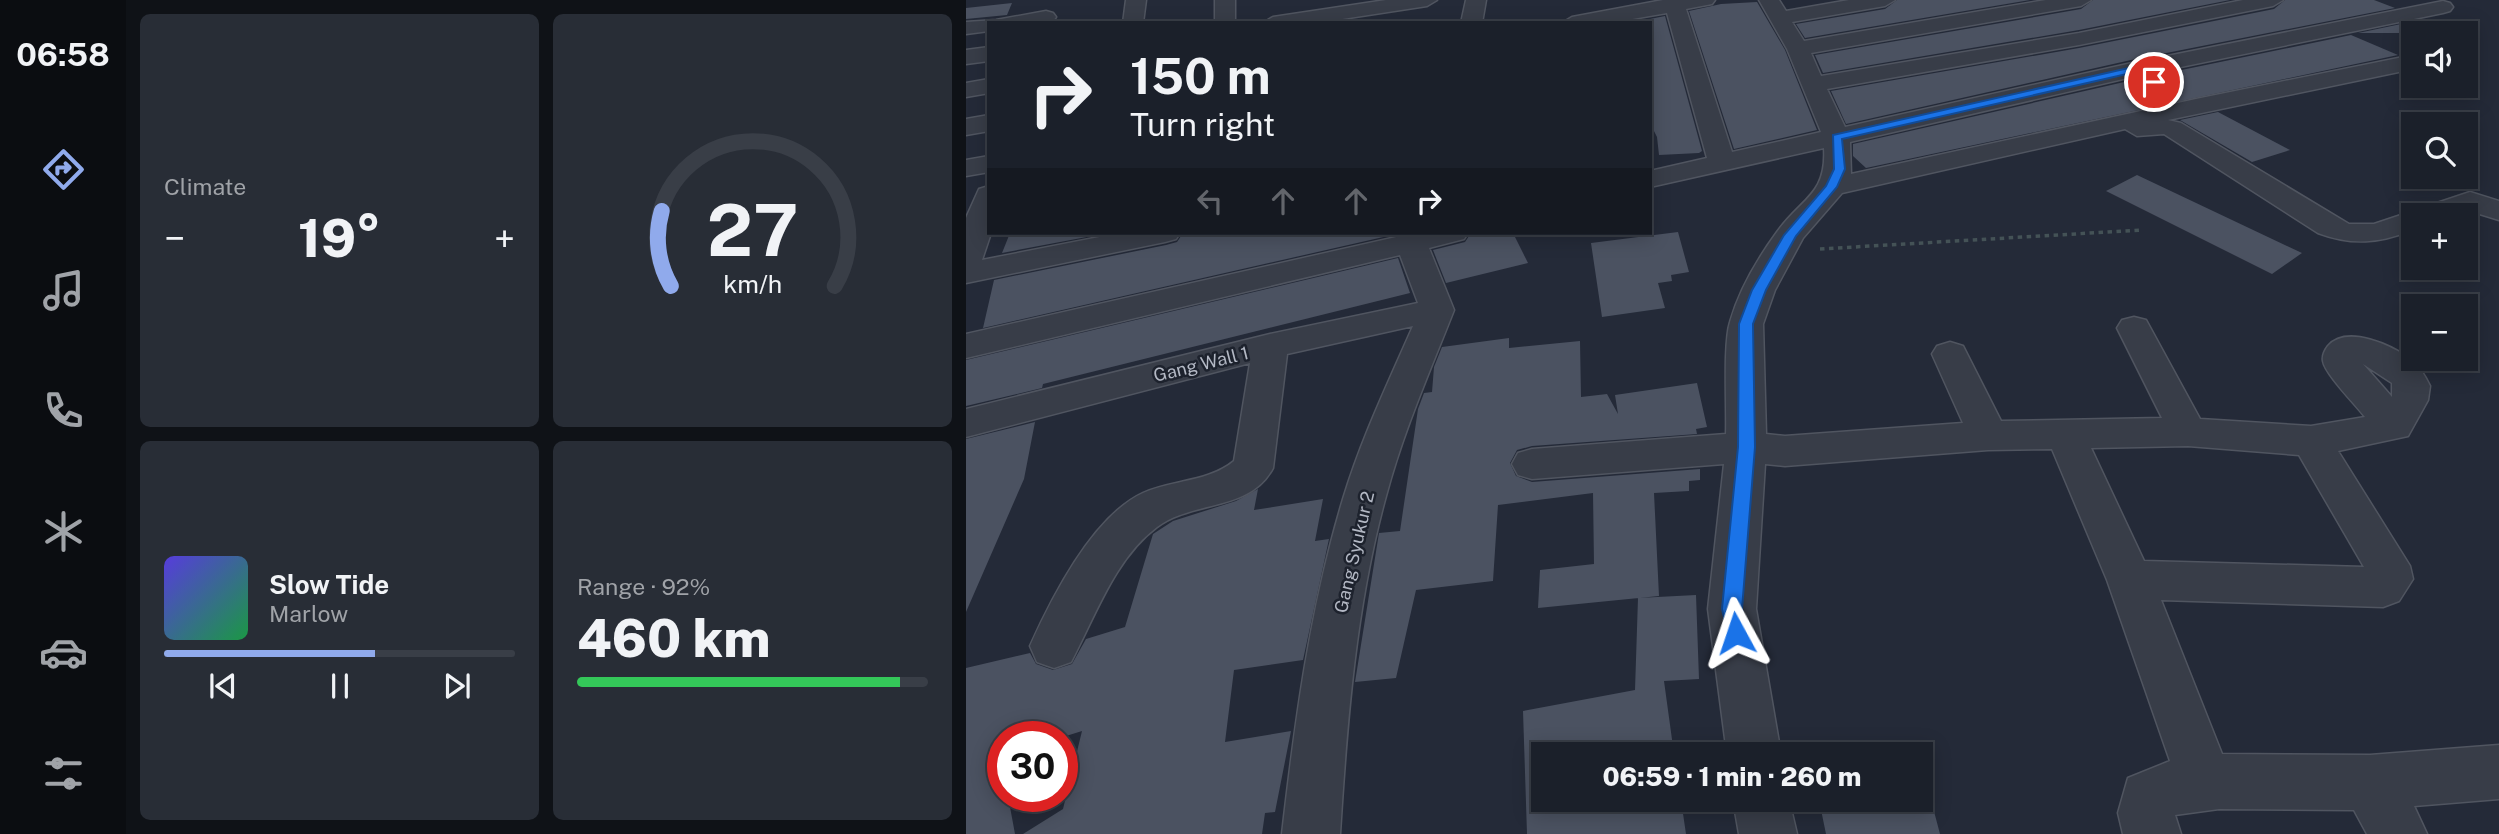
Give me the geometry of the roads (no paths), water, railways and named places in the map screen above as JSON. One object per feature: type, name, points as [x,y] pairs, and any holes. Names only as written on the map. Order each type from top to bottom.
[{"type":"street","points":[[1133,21],[1136,0]]},
{"type":"street","points":[[1225,0],[1225,21]]},
{"type":"street","points":[[1286,21],[1427,0]]},
{"type":"street","points":[[1471,21],[1476,0]]},
{"type":"street","points":[[1574,0],[1574,21]]},
{"type":"street","points":[[1584,21],[1674,2],[1705,0]]},
{"type":"street","points":[[1752,742],[1732,609],[1746,447],[1746,324],[1759,290],[1780,251],[1832,187],[1839,169],[1836,137],[1798,49],[1774,9],[1885,0]]},
{"type":"street","points":[[1798,49],[2018,5],[2081,0]]},
{"type":"street","points":[[1814,84],[2079,39],[2273,0]]},
{"type":"street","points":[[1652,178],[2133,70],[2442,8],[2429,0]]},
{"type":"street","points":[[1674,2],[1721,161]]},
{"type":"street","points":[[2018,5],[2196,106]]},
{"type":"street","points":[[1013,21],[1047,13]]},
{"type":"street","points":[[2378,21],[2401,30]]},
{"type":"street","points":[[966,28],[987,25]]},
{"type":"street","points":[[966,57],[987,54]]},
{"type":"street","points":[[1832,187],[2196,106],[2401,64]]},
{"type":"street","points":[[966,90],[987,86]]},
{"type":"street","points":[[966,127],[987,123]]},
{"type":"street","points":[[2058,137],[2148,126],[2172,128],[2329,227],[2347,234],[2363,236],[2401,225]]},
{"type":"street","points":[[966,168],[987,164]]},
{"type":"street","points":[[2478,204],[2499,211]]},
{"type":"street","points":[[966,260],[981,211]]},
{"type":"street","points":[[966,273],[1156,235]]},
{"type":"street","points":[[966,346],[1446,235]]},
{"type":"street","points":[[1412,244],[1437,310]]},
{"type":"street","name":"Gang Wall 1","points":[[966,423],[1270,346],[1437,310]]},
{"type":"street","name":"Gang Syukur 2","points":[[1311,834],[1321,722],[1357,524],[1395,409],[1437,310]]},
{"type":"street","points":[[2134,328],[2188,432]]},
{"type":"street","points":[[1054,646],[1117,537],[1134,519],[1157,505],[1232,483],[1253,468],[1270,346]]},
{"type":"street","points":[[1950,354],[1988,436]]},
{"type":"street","points":[[1532,464],[1746,447],[1785,451],[1988,436],[2188,432],[2311,441],[2394,426]]},
{"type":"street","points":[[2065,435],[2130,580],[2204,782]]},
{"type":"street","points":[[2130,580],[2383,587],[2390,579],[2387,566],[2311,441]]},
{"type":"street","points":[[2152,834],[2146,813],[2148,798],[2155,791],[2204,782],[2369,783],[2499,772]]},
{"type":"street","points":[[2369,783],[2398,834]]},
{"type":"street","points":[[1763,812],[1768,834]]}]
